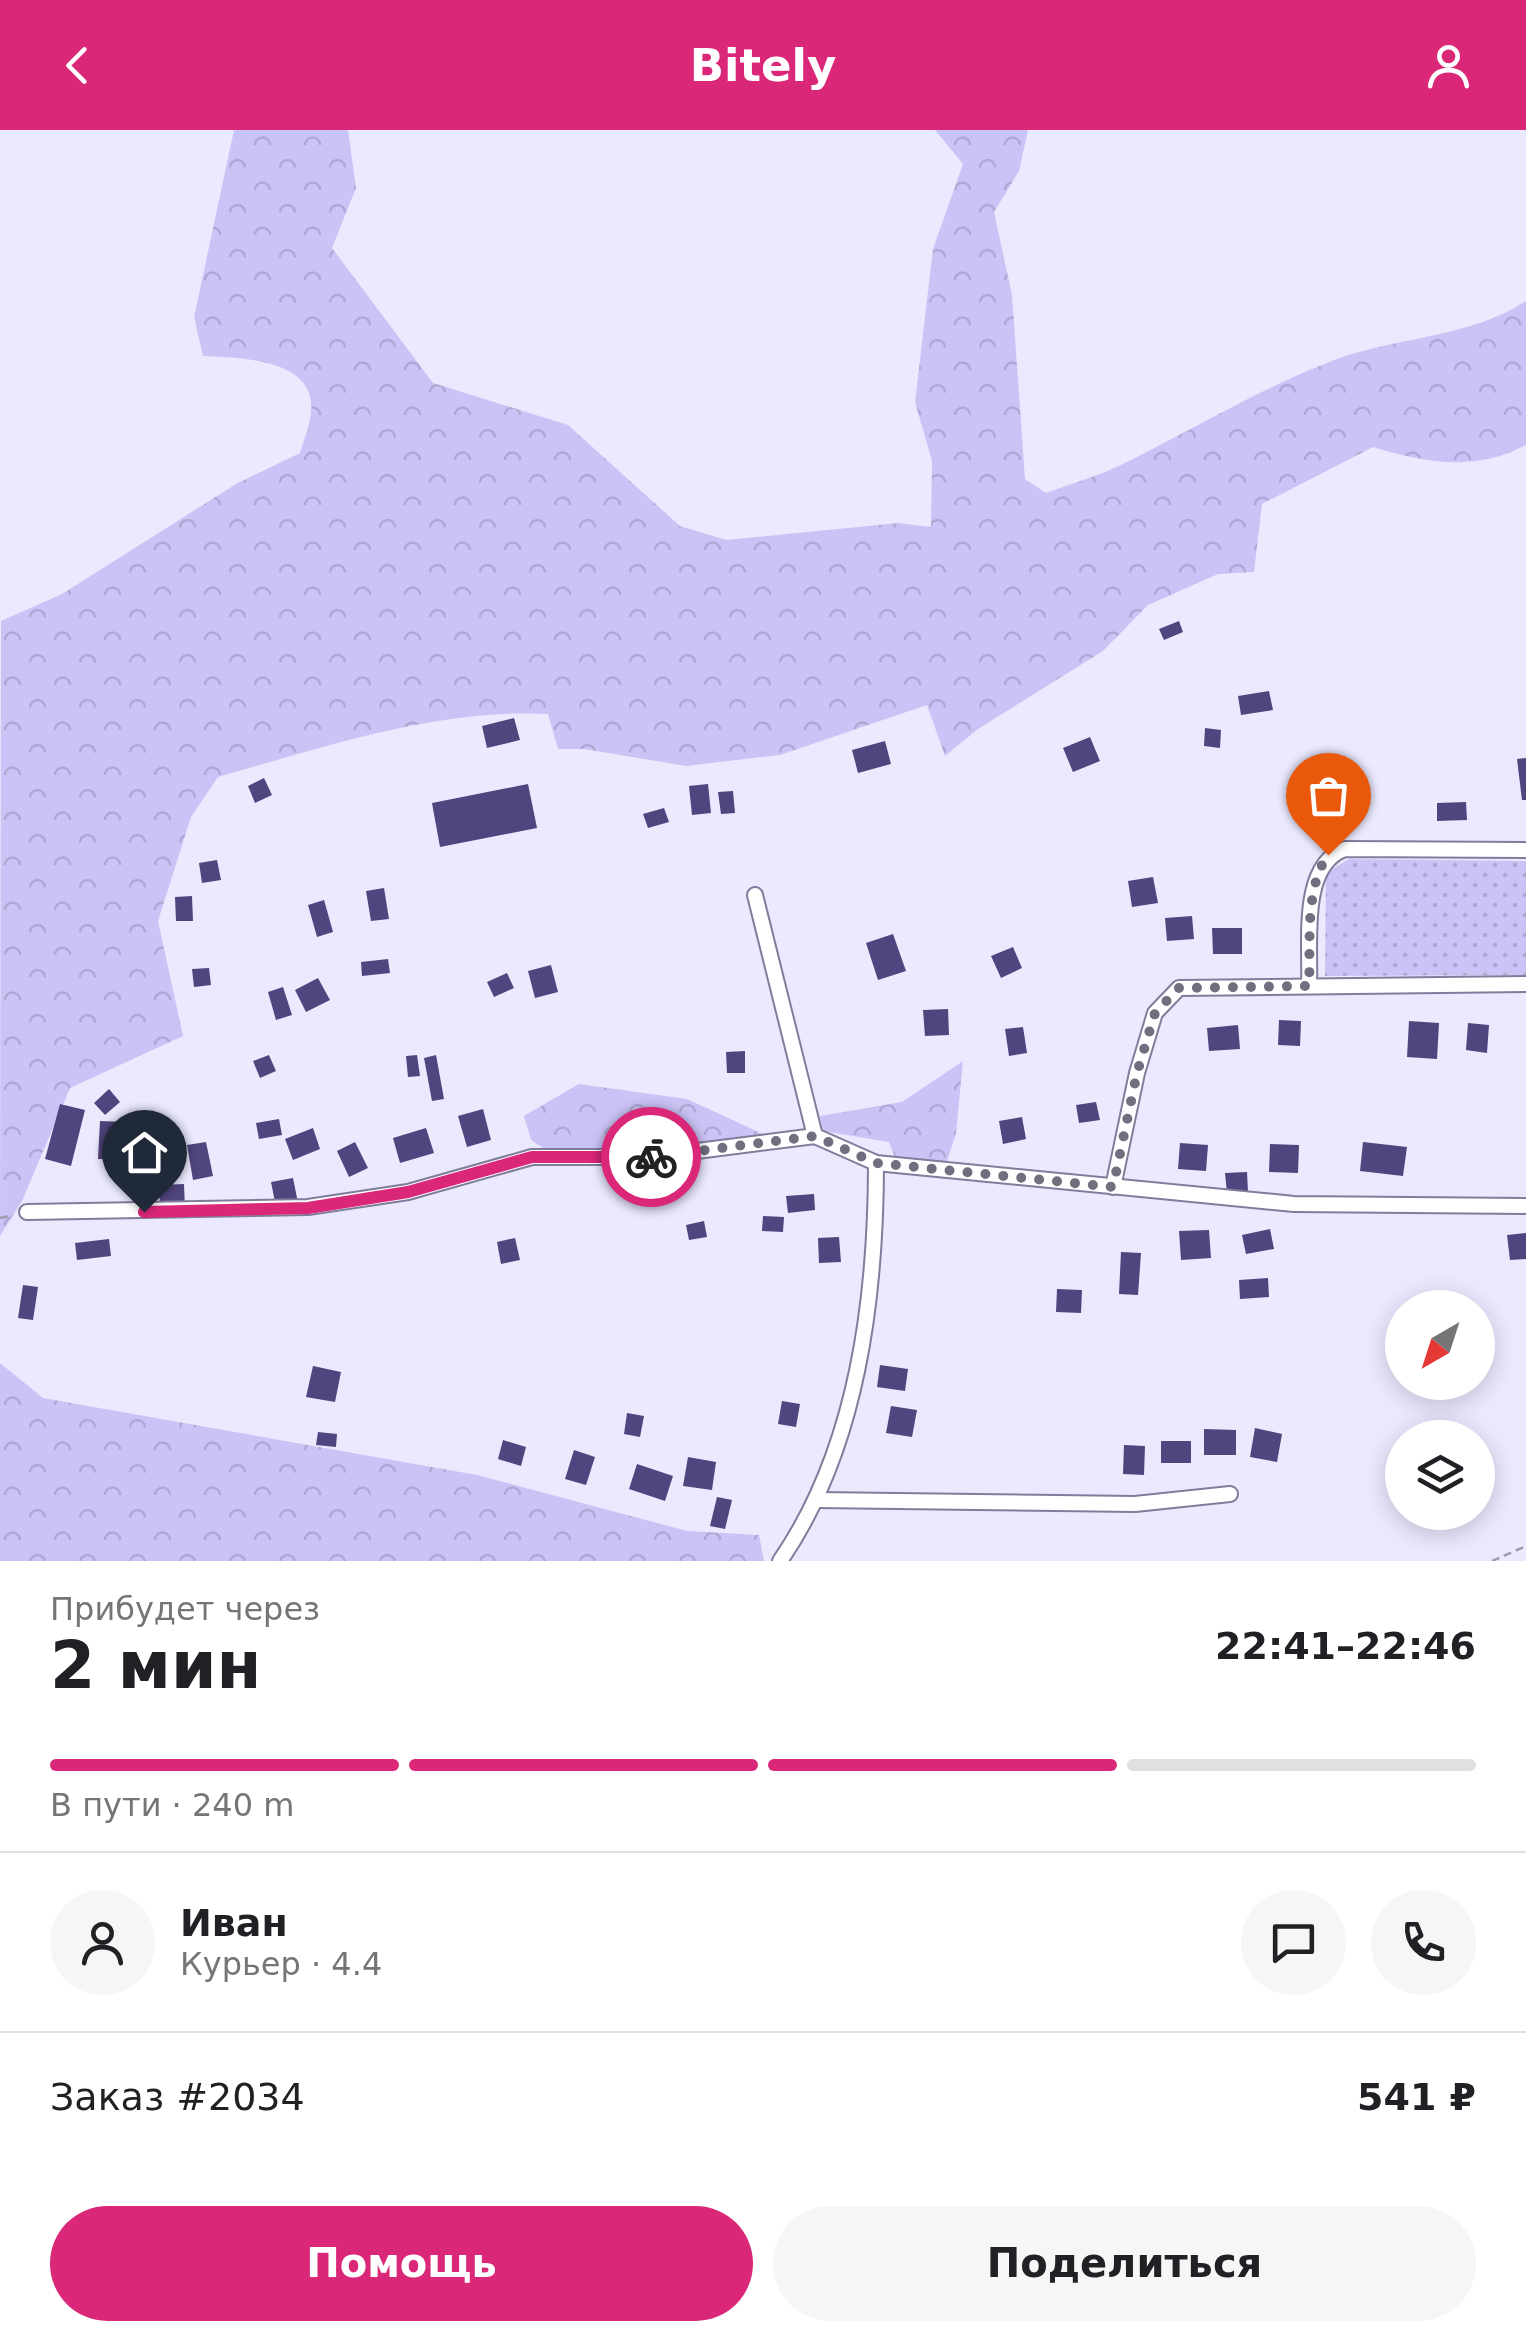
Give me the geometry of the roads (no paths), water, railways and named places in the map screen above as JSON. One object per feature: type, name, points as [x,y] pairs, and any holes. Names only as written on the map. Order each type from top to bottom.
[{"type":"street","points":[[1309,986],[1312,910],[1319,868],[1328,855],[1345,850],[1526,850]]},
{"type":"street","points":[[755,895],[815,1136]]},
{"type":"street","points":[[1113,1187],[1137,1073],[1155,1013],[1179,988],[1526,984]]},
{"type":"street","points":[[26,1212],[308,1208],[408,1192],[532,1157],[650,1157],[815,1136],[876,1163],[1113,1187],[1294,1204],[1526,1206]]},
{"type":"street","points":[[780,1561],[816,1500],[841,1432],[876,1254],[876,1163]]},
{"type":"street","points":[[816,1500],[1134,1504],[1230,1494]]}]
